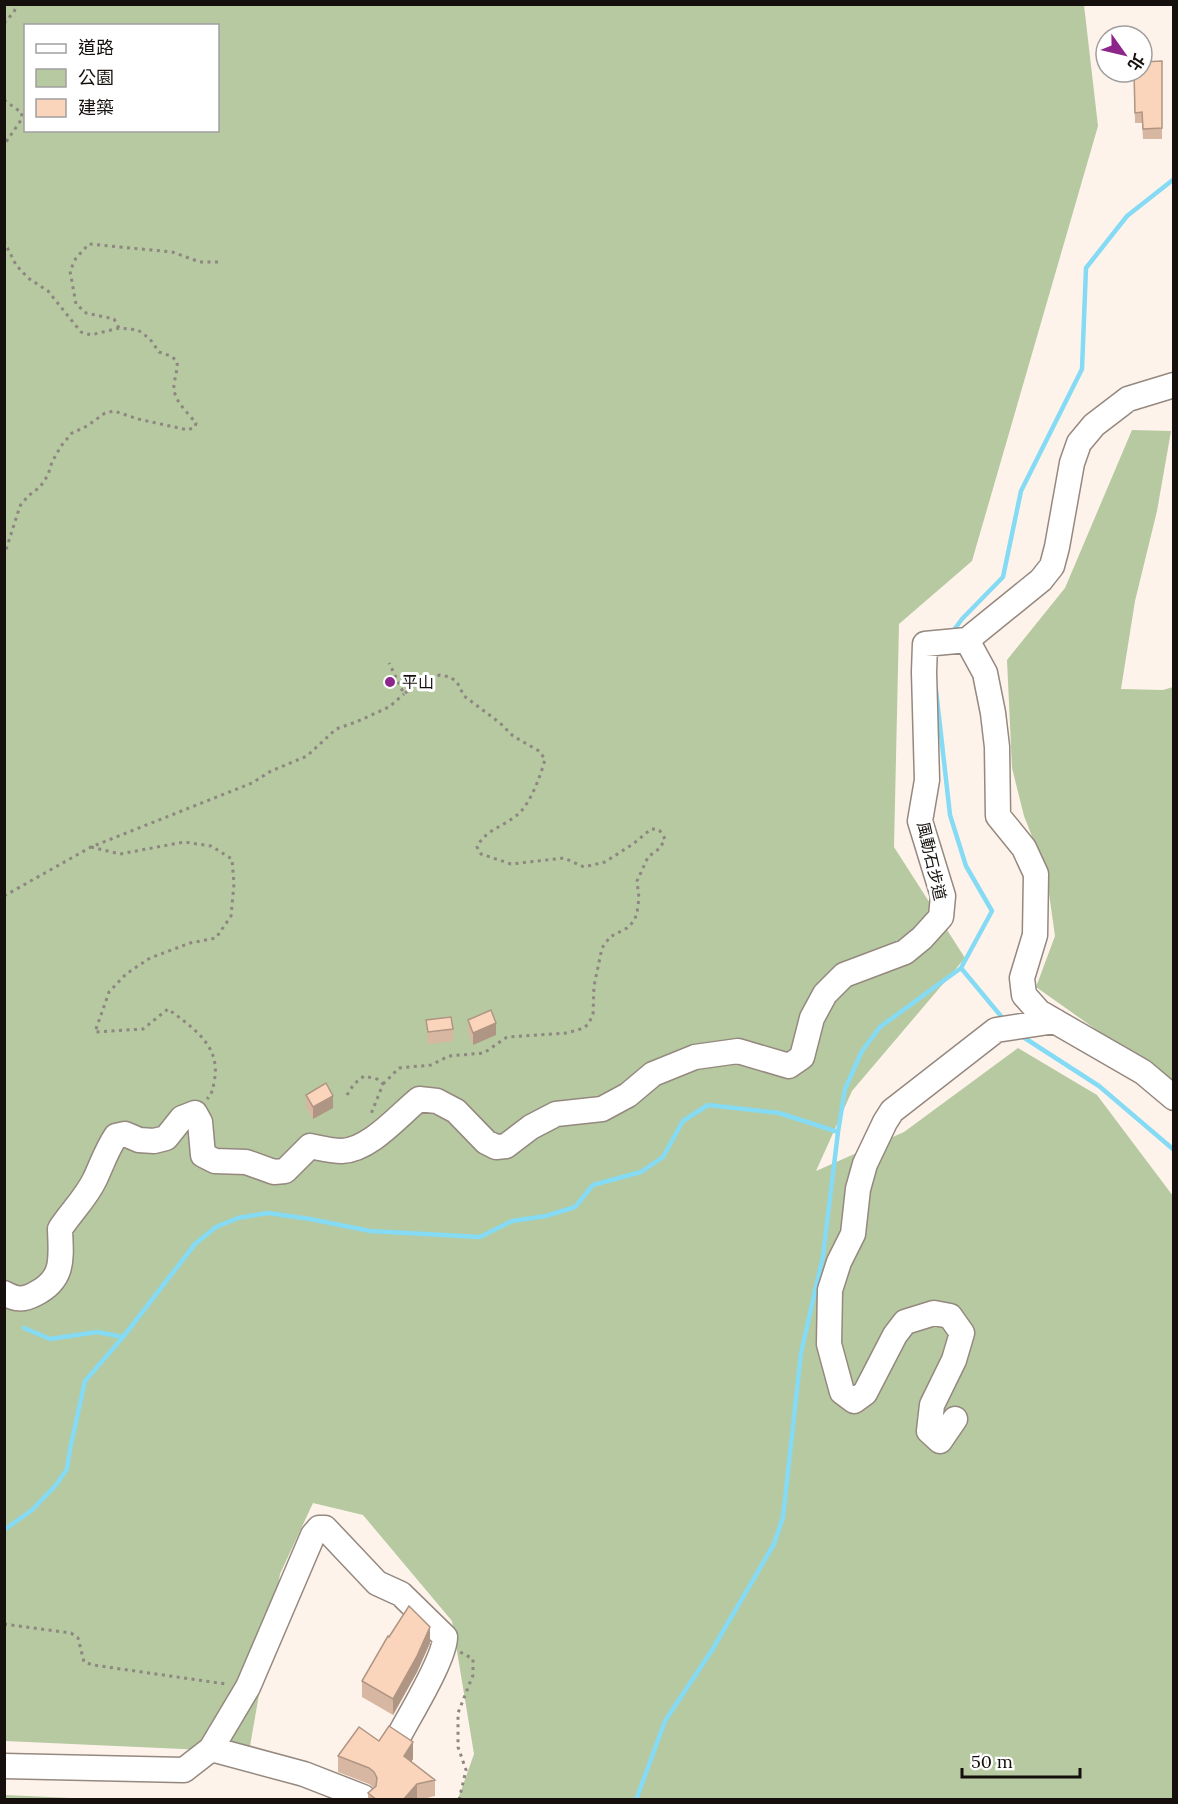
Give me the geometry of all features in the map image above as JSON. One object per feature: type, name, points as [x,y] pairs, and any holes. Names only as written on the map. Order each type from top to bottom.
[{"type":"street","points":[[1173,385],[1128,399],[1094,425],[1079,443],[1072,463],[1052,566],[1041,580],[967,640],[985,673],[993,713],[997,747],[998,816],[1024,848],[1036,874],[1035,935],[1022,978],[1024,995],[1039,1012],[1143,1072],[1173,1098]]},
{"type":"street","name":"風動石步道","points":[[195,1113],[200,1122],[203,1155],[215,1161],[246,1162],[274,1172],[285,1171],[310,1146],[343,1151],[354,1148],[381,1133],[404,1110],[419,1099],[437,1101],[456,1111],[486,1142],[496,1147],[506,1146],[531,1127],[556,1114],[603,1109],[628,1095],[653,1074],[695,1057],[738,1050],[789,1066],[802,1057],[812,1018],[825,994],[844,975],[905,952],[922,938],[941,917],[943,896],[920,821],[927,780],[925,644],[967,640]]},
{"type":"street","points":[[955,1419],[940,1441],[928,1431],[932,1406],[954,1360],[962,1333],[950,1317],[934,1313],[905,1322],[895,1335],[865,1394],[854,1401],[842,1392],[829,1344],[830,1290],[839,1262],[853,1234],[858,1189],[865,1164],[892,1111],[996,1030],[1055,1021]]},
{"type":"street","points":[[4,1293],[13,1298],[26,1299],[46,1289],[55,1280],[61,1263],[60,1229],[95,1180],[110,1144],[116,1136],[125,1134],[139,1140],[154,1141],[166,1138],[182,1118],[195,1113]]},
{"type":"street","points":[[4,1766],[184,1770],[211,1749],[248,1687],[313,1534],[319,1528],[325,1528],[377,1583],[401,1594],[445,1636],[445,1645],[399,1734]]},
{"type":"street","points":[[211,1749],[304,1774],[363,1797]]},
{"type":"path","points":[[4,23],[14,12],[17,4]]},
{"type":"path","points":[[4,100],[22,113],[21,120],[4,145]]},
{"type":"path","points":[[4,241],[16,266],[28,278],[48,291],[81,332],[91,335],[119,328],[138,330],[150,339],[159,352],[177,361],[178,372],[174,388],[182,407],[196,423],[188,430],[114,411],[105,412],[87,426],[72,433],[61,446],[40,487],[20,506],[4,556]]},
{"type":"path","points":[[119,328],[114,319],[86,313],[76,304],[70,271],[76,258],[88,244],[172,252],[200,262],[222,262]]},
{"type":"path","points":[[389,663],[404,694]]},
{"type":"path","points":[[4,896],[91,847],[252,783],[271,771],[307,756],[336,729],[389,707],[418,682],[440,675],[450,677],[457,682],[464,696],[500,723],[513,736],[539,751],[545,759],[532,793],[519,814],[484,836],[477,847],[481,854],[511,864],[564,858],[584,867],[605,862],[651,829],[660,831],[665,839],[660,848],[648,857],[638,881],[639,898],[634,921],[627,928],[610,937],[602,948],[594,986],[593,1014],[584,1028],[567,1033],[507,1037],[484,1053],[449,1056],[431,1065],[399,1068],[382,1084],[368,1121]]},
{"type":"path","points":[[91,847],[120,854],[184,842],[211,846],[232,859],[234,884],[231,916],[216,938],[190,943],[150,958],[126,974],[109,992],[95,1032],[143,1029],[168,1009],[193,1027],[210,1047],[217,1070],[212,1094],[195,1113]]},
{"type":"path","points":[[347,1095],[354,1084],[364,1076],[377,1079],[382,1084]]},
{"type":"path","points":[[4,1624],[71,1633],[78,1638],[84,1662],[93,1665],[248,1687]]},
{"type":"path","points":[[445,1645],[473,1659],[473,1675],[458,1713],[458,1747],[466,1770],[459,1800]]},
{"type":"green space","points":[[5,5],[1084,5],[1098,126],[972,561],[899,624],[894,847],[965,958],[852,1091],[816,1171],[904,1132],[1018,1048],[1097,1095],[1173,1196],[1173,1799],[458,1799],[474,1754],[452,1621],[363,1515],[313,1503],[280,1574],[249,1752],[5,1741]]},
{"type":"green space","points":[[1132,430],[1171,431],[1157,511],[1135,601],[1121,689],[1163,690],[1173,687],[1173,1084],[1036,987],[1055,936],[1046,872],[1024,816],[1012,768],[1007,660],[1065,588]]},
{"type":"green space","points":[[5,1795],[94,1799],[5,1799]]},
{"type":"building","points":[[1154,61],[1162,61],[1162,128],[1143,129],[1142,112],[1135,113],[1134,84],[1154,84]]},
{"type":"building","points":[[491,1010],[496,1023],[473,1033],[468,1020]]},
{"type":"building","points":[[451,1017],[453,1029],[428,1032],[426,1020]]},
{"type":"building","points":[[326,1083],[333,1096],[313,1107],[306,1095]]},
{"type":"building","points":[[409,1606],[430,1627],[393,1699],[362,1681],[388,1636]]},
{"type":"building","points":[[389,1726],[413,1742],[404,1756],[435,1780],[417,1784],[403,1800],[377,1800],[368,1793],[376,1786],[377,1778],[374,1772],[338,1756],[359,1727],[379,1741]]},
{"type":"waterway","points":[[951,634],[962,619],[1003,577],[1021,491],[1082,369],[1086,268],[1127,216],[1174,179]]},
{"type":"waterway","points":[[636,1800],[665,1721],[712,1650],[774,1544],[783,1517],[801,1353],[823,1256],[845,1089],[862,1051],[880,1027],[961,968],[992,911],[966,866],[950,815],[936,690]]},
{"type":"waterway","points":[[961,968],[1005,1021]]},
{"type":"waterway","points":[[1020,1035],[1099,1086],[1174,1150]]},
{"type":"waterway","points":[[4,1530],[32,1510],[56,1485],[67,1469],[85,1381],[123,1337],[195,1244],[216,1227],[238,1218],[268,1213],[370,1231],[480,1237],[512,1221],[546,1216],[575,1207],[593,1185],[641,1172],[663,1157],[683,1121],[708,1105],[779,1113],[838,1132]]},
{"type":"waterway","points":[[24,1328],[50,1339],[97,1332],[123,1337]]},
{"type":"place","name":"平山","points":[[390,682]]}]
